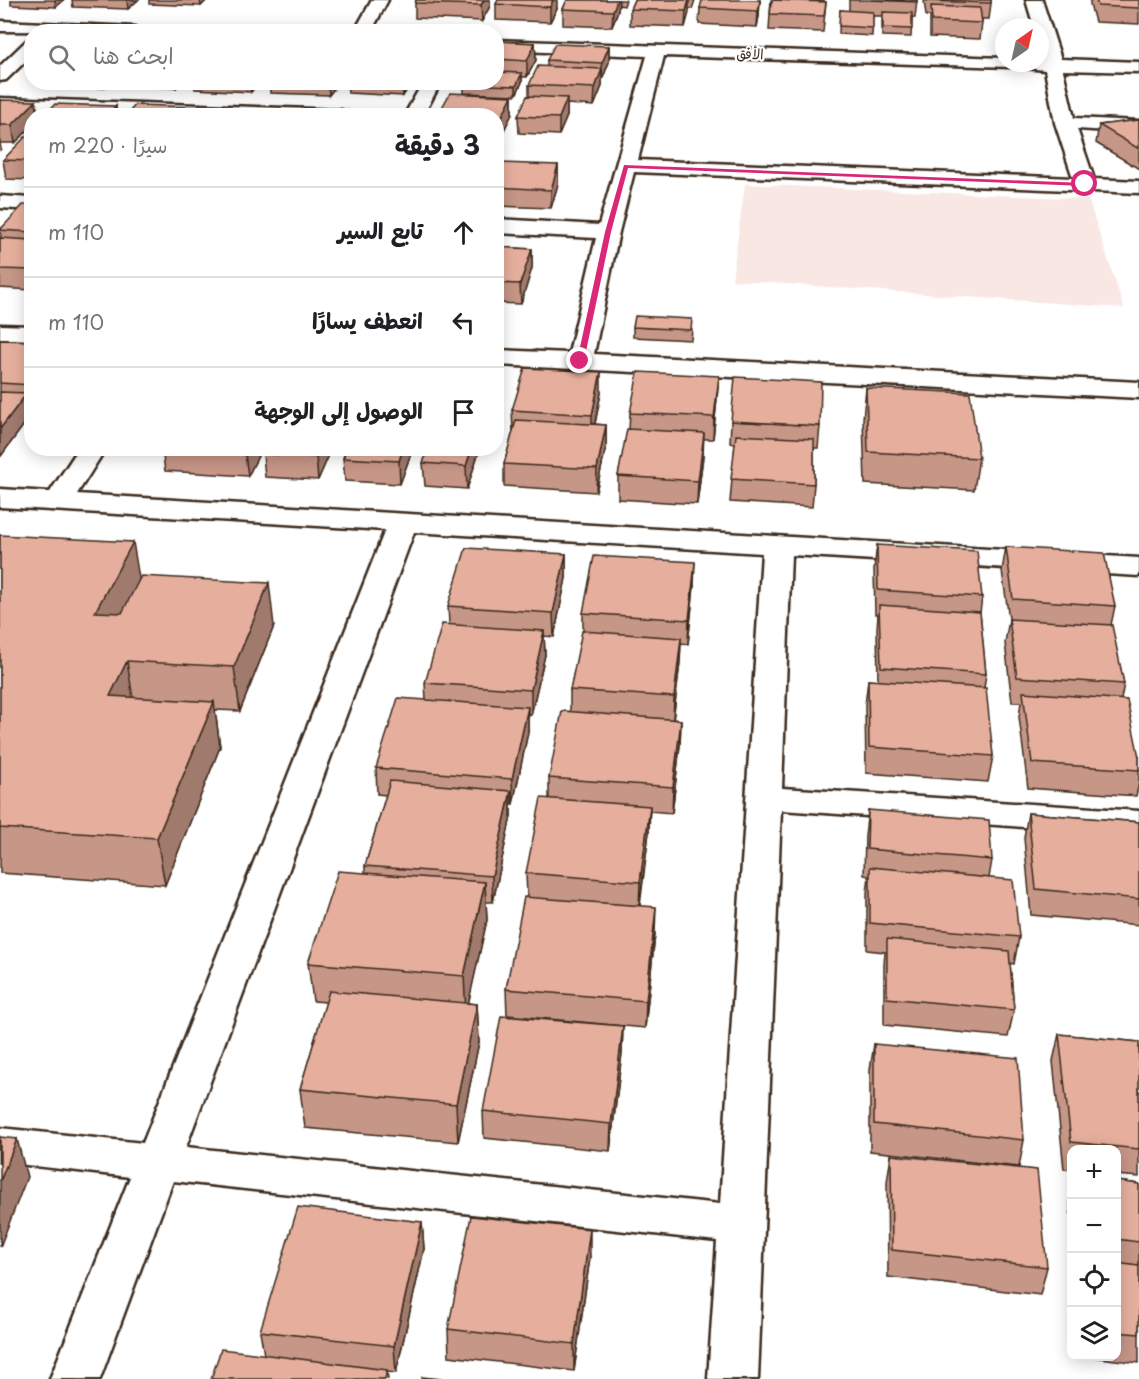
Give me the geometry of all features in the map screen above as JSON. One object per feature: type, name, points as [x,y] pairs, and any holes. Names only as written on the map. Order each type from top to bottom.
[{"type":"street","points":[[366,24],[380,0]]},
{"type":"street","points":[[1034,0],[1053,64],[1065,123],[1085,184]]},
{"type":"street","points":[[0,26],[24,28]]},
{"type":"street","name":"الأفق","points":[[504,45],[995,63]]},
{"type":"street","points":[[580,361],[608,232],[657,51]]},
{"type":"street","points":[[0,76],[24,53]]},
{"type":"street","points":[[1049,64],[1139,67]]},
{"type":"street","points":[[417,108],[428,90]]},
{"type":"street","points":[[0,104],[113,108]]},
{"type":"street","points":[[1065,123],[1139,127]]},
{"type":"street","points":[[626,166],[1139,187]]},
{"type":"street","points":[[0,202],[24,204]]},
{"type":"street","points":[[504,226],[608,232]]},
{"type":"street","points":[[0,332],[24,333]]},
{"type":"street","points":[[504,357],[1139,390]]},
{"type":"street","points":[[58,501],[88,456]]},
{"type":"street","points":[[0,498],[1139,567]]},
{"type":"street","points":[[75,1379],[403,522]]},
{"type":"street","points":[[734,1379],[777,545]]},
{"type":"street","points":[[764,798],[1139,823]]},
{"type":"street","points":[[0,1145],[742,1225]]},
{"type":"shaded area","points":[[745,184],[1088,199],[1124,308],[732,280]]},
{"type":"building","points":[[416,0],[484,0],[481,5],[415,3]]},
{"type":"building","points":[[498,0],[553,0],[550,7],[496,4]]},
{"type":"building","points":[[567,0],[617,0],[613,11],[563,9]]},
{"type":"building","points":[[634,0],[689,0],[686,11],[630,9]]},
{"type":"building","points":[[702,0],[760,0],[758,11],[700,8]]},
{"type":"building","points":[[772,0],[826,2],[824,16],[770,14]]},
{"type":"building","points":[[871,0],[917,0],[917,2]]},
{"type":"building","points":[[991,0],[991,3],[927,1]]},
{"type":"building","points":[[1096,0],[1139,0],[1139,8],[1098,6]]},
{"type":"building","points":[[931,6],[980,8],[982,23],[932,21]]},
{"type":"building","points":[[840,10],[873,12],[873,28],[839,26]]},
{"type":"building","points":[[883,12],[912,13],[912,29],[883,28]]},
{"type":"building","points":[[504,41],[535,43],[527,61],[504,60]]},
{"type":"building","points":[[555,44],[609,46],[602,63],[547,60]]},
{"type":"building","points":[[538,66],[602,69],[595,88],[529,85]]},
{"type":"building","points":[[504,72],[522,73],[516,86],[504,86]]},
{"type":"building","points":[[450,93],[512,96],[504,112],[504,108],[442,108]]},
{"type":"building","points":[[527,96],[567,98],[559,118],[518,116]]},
{"type":"building","points":[[0,100],[36,101],[29,108],[24,108],[24,113],[12,125],[0,125]]},
{"type":"building","points":[[55,104],[116,106],[114,108],[51,108]]},
{"type":"building","points":[[135,105],[198,107],[197,108],[133,108]]},
{"type":"building","points":[[1139,120],[1139,149],[1099,125]]},
{"type":"building","points":[[24,138],[24,161],[3,160]]},
{"type":"building","points":[[504,163],[558,165],[551,190],[504,187]]},
{"type":"building","points":[[23,205],[24,205],[24,232],[0,230]]},
{"type":"building","points":[[0,238],[24,240],[24,270],[0,269]]},
{"type":"building","points":[[504,247],[532,249],[520,284],[504,283]]},
{"type":"building","points":[[635,316],[692,319],[691,330],[633,327]]},
{"type":"building","points":[[0,340],[24,341],[24,384],[0,383]]},
{"type":"building","points":[[525,368],[601,372],[592,415],[512,410]]},
{"type":"building","points":[[638,372],[719,376],[714,417],[630,413]]},
{"type":"building","points":[[735,377],[821,382],[820,426],[731,421]]},
{"type":"building","points":[[866,388],[970,393],[979,458],[868,452]]},
{"type":"building","points":[[0,392],[24,393],[24,397],[0,429]]},
{"type":"building","points":[[516,420],[606,425],[597,469],[504,464]]},
{"type":"building","points":[[627,429],[704,433],[698,481],[618,476]]},
{"type":"building","points":[[736,435],[814,439],[814,484],[731,479]]},
{"type":"building","points":[[344,456],[401,456],[399,461],[343,458]]},
{"type":"building","points":[[426,456],[469,456],[466,466],[423,463]]},
{"type":"building","points":[[0,535],[133,542],[95,612],[122,613],[141,576],[269,583],[234,667],[127,661],[110,696],[214,702],[157,838],[0,828]]},
{"type":"building","points":[[877,545],[977,551],[982,597],[878,590]]},
{"type":"building","points":[[1006,547],[1104,553],[1115,606],[1013,599]]},
{"type":"building","points":[[466,548],[566,554],[553,613],[448,606]]},
{"type":"building","points":[[594,556],[695,562],[689,620],[583,613]]},
{"type":"building","points":[[879,605],[980,612],[986,674],[881,667]]},
{"type":"building","points":[[1009,619],[1112,625],[1124,684],[1017,677]]},
{"type":"building","points":[[442,624],[544,631],[531,690],[425,683]]},
{"type":"building","points":[[582,631],[681,638],[674,697],[570,690]]},
{"type":"building","points":[[868,680],[986,688],[993,756],[869,747]]},
{"type":"building","points":[[1023,692],[1127,700],[1139,757],[1139,770],[1032,763]]},
{"type":"building","points":[[398,698],[528,707],[512,779],[376,768]]},
{"type":"building","points":[[562,711],[681,720],[673,787],[549,778]]},
{"type":"building","points":[[390,781],[511,791],[492,876],[365,866]]},
{"type":"building","points":[[541,798],[650,806],[640,882],[526,873]]},
{"type":"building","points":[[868,810],[989,820],[992,860],[867,849]]},
{"type":"building","points":[[1028,813],[1139,822],[1139,899],[1036,889]]},
{"type":"building","points":[[870,867],[1013,880],[1019,937],[870,923]]},
{"type":"building","points":[[338,871],[485,882],[464,976],[308,963]]},
{"type":"building","points":[[524,897],[656,907],[646,1001],[506,989]]},
{"type":"building","points":[[887,939],[1009,951],[1014,1010],[887,998]]},
{"type":"building","points":[[329,991],[477,1004],[456,1104],[300,1089]]},
{"type":"building","points":[[501,1016],[623,1026],[611,1124],[483,1111]]},
{"type":"building","points":[[1059,1034],[1139,1042],[1139,1149],[1121,1147],[1121,1145],[1071,1142]]},
{"type":"building","points":[[874,1044],[1018,1058],[1024,1140],[874,1124]]},
{"type":"building","points":[[0,1137],[17,1139],[0,1181]]},
{"type":"building","points":[[891,1155],[1037,1170],[1047,1267],[892,1250]]},
{"type":"building","points":[[1121,1182],[1139,1184],[1139,1242],[1121,1240]]},
{"type":"building","points":[[298,1207],[422,1222],[394,1346],[260,1331]]},
{"type":"building","points":[[471,1216],[590,1229],[574,1344],[448,1329]]},
{"type":"building","points":[[1121,1264],[1139,1266],[1139,1334],[1121,1332]]},
{"type":"building","points":[[221,1349],[387,1370],[385,1379],[211,1379]]},
{"type":"route","points":[[580,361],[608,232],[626,166],[1085,184]]}]
